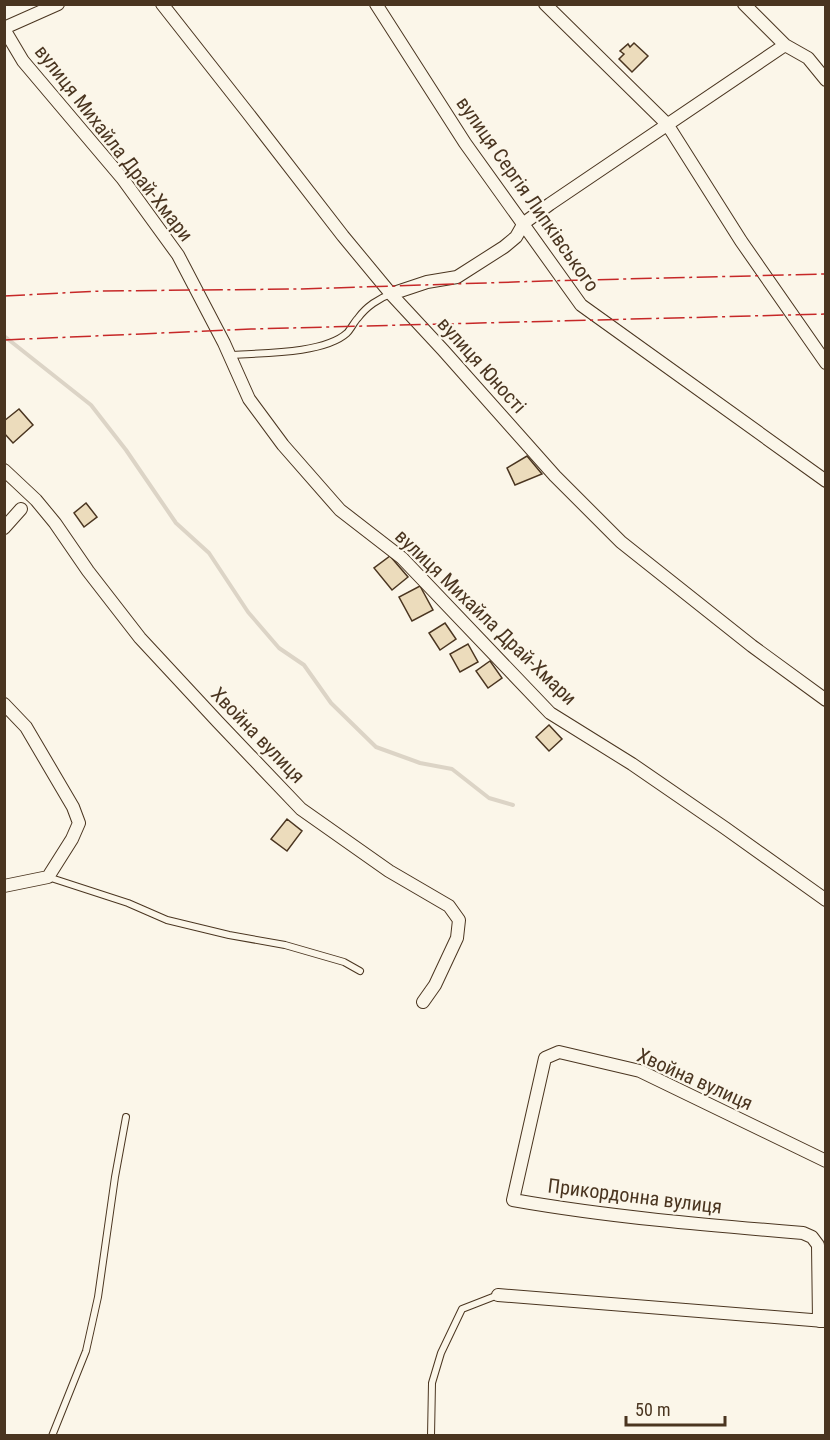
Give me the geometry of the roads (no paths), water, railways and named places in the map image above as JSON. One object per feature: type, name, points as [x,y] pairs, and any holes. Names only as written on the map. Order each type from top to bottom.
[{"type":"street","points":[[4,28],[58,4]]},
{"type":"street","name":"вулиця Юності","points":[[162,4],[391,294],[555,476],[621,543],[825,700]]},
{"type":"street","name":"вулиця Сергія Липківського","points":[[376,4],[465,143],[581,305],[825,481]]},
{"type":"street","points":[[545,4],[667,124],[741,241],[825,363]]},
{"type":"street","points":[[744,4],[785,45],[808,58],[825,80]]},
{"type":"street","name":"вулиця Михайла Драй-Хмари","points":[[4,28],[23,61],[122,178],[178,255],[230,355],[249,399],[284,445],[340,510],[402,558],[549,713],[632,764],[825,900]]},
{"type":"street","points":[[391,294],[428,282],[457,277],[504,247],[516,237],[524,224],[559,198],[785,45]]},
{"type":"street","name":"Хвойна вулиця","points":[[4,470],[36,500],[55,523],[88,571],[140,638],[301,808],[389,871],[449,906],[459,920],[457,938],[435,985],[423,1002]]},
{"type":"street","points":[[4,528],[21,509]]},
{"type":"street","points":[[4,704],[26,727],[73,807],[79,824],[48,877],[4,886]]},
{"type":"street","name":"Хвойна вулиця","points":[[544,1058],[559,1052],[640,1071],[825,1161]]},
{"type":"street","name":"Прикордонна вулиця","points":[[498,1295],[822,1321],[818,1245],[812,1237],[803,1233],[650,1220],[569,1210],[513,1200],[544,1058]]},
{"type":"lane","points":[[230,355],[306,349],[329,344],[347,333],[359,316],[381,297],[391,294]]},
{"type":"lane","points":[[48,877],[128,903],[167,920],[229,935],[285,945],[344,962],[360,971]]},
{"type":"lane","points":[[52,1436],[86,1351],[98,1297],[126,1117]]},
{"type":"lane","points":[[431,1436],[432,1383],[441,1353],[462,1309],[498,1295]]},
{"type":"waterway","points":[[4,336],[91,405],[126,450],[176,523],[209,553],[248,612],[279,648],[304,665],[331,703],[376,747],[420,763],[452,769],[489,798],[513,805]]}]
